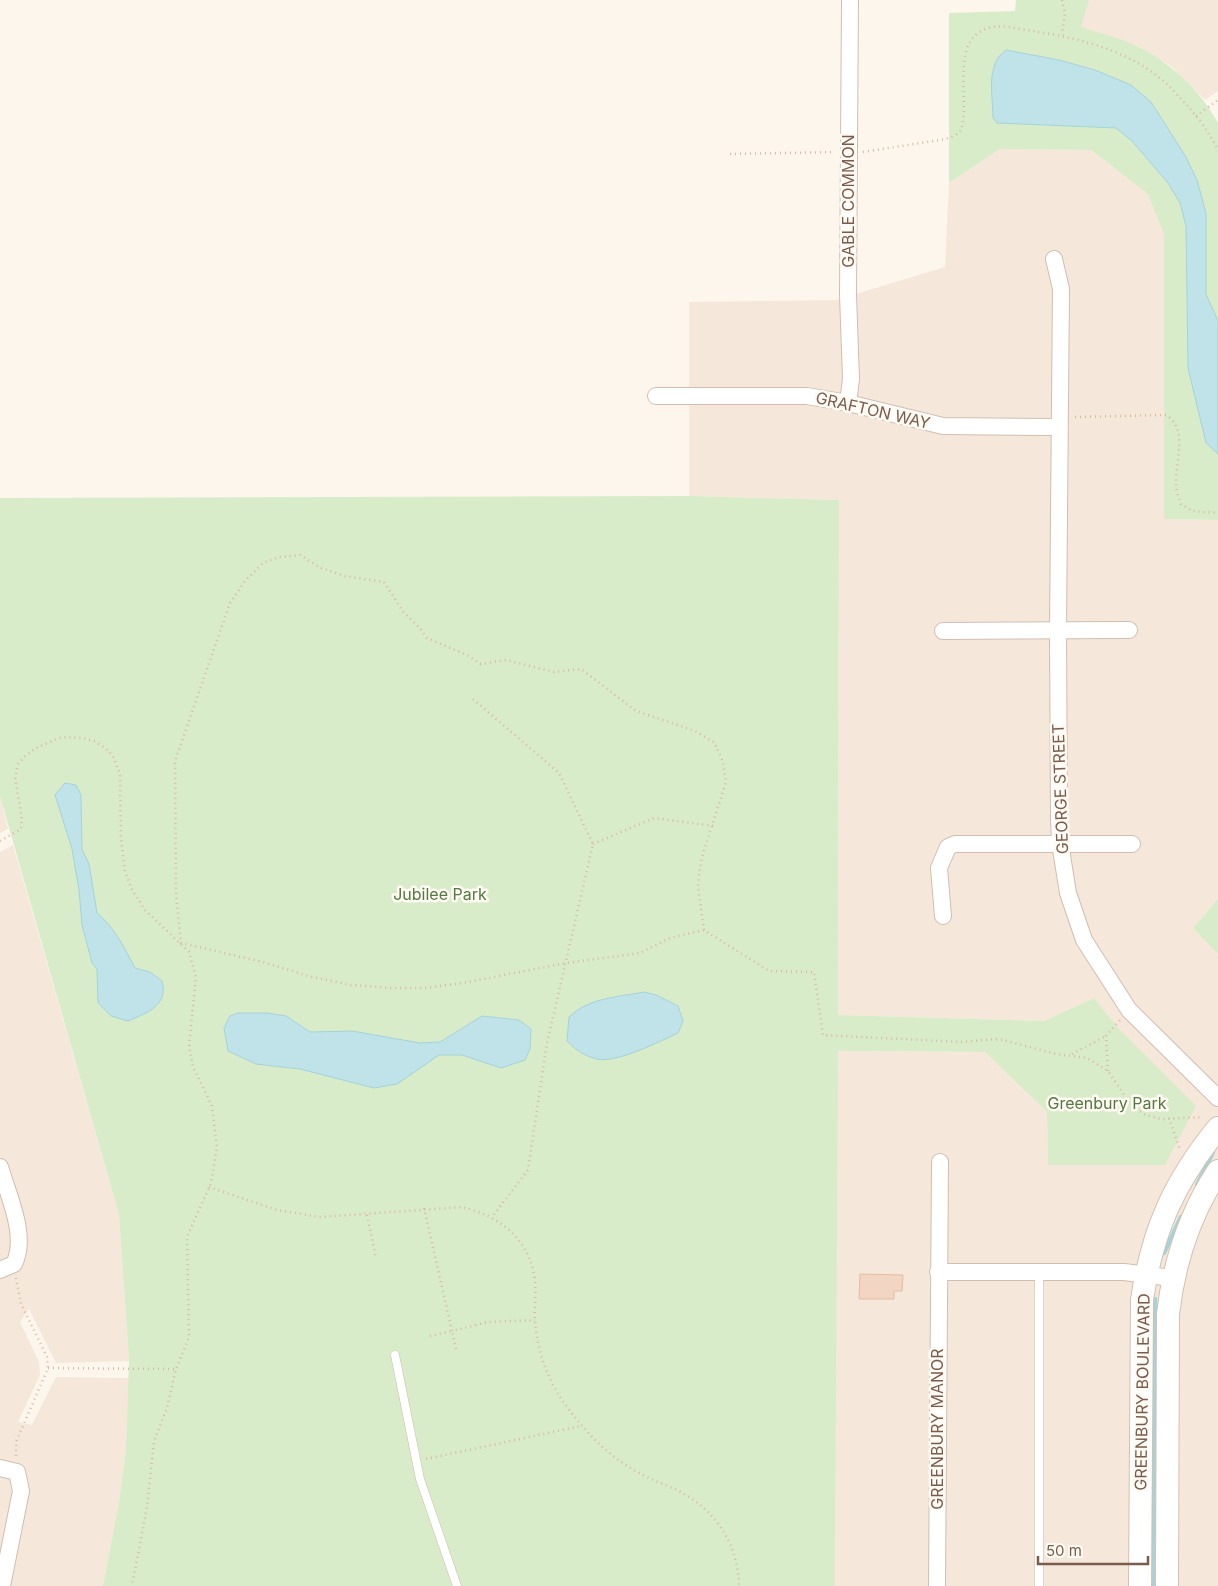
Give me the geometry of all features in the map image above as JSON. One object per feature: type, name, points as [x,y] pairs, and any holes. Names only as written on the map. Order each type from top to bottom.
[{"type":"street","name":"GABLE COMMON","points":[[848,403],[851,379],[848,285],[850,0]]},
{"type":"street","name":"GEORGE STREET","points":[[1054,259],[1061,289],[1065,422],[1058,630],[1060,843],[1068,893],[1084,940],[1129,1010],[1218,1098]]},
{"type":"street","name":"GRAFTON WAY","points":[[656,396],[793,395],[848,403],[943,426],[1065,422]]},
{"type":"street","points":[[944,631],[1129,630]]},
{"type":"street","points":[[944,916],[939,868],[948,847],[966,842],[1132,844]]},
{"type":"street","name":"GREENBURY BOULEVARD","points":[[1140,1586],[1142,1300],[1153,1242],[1174,1192],[1191,1164],[1211,1122]]},
{"type":"street","name":"GREENBURY MANOR","points":[[937,1586],[940,1162]]},
{"type":"street","points":[[0,1166],[17,1228],[19,1255],[7,1267]]},
{"type":"street","name":"GREENBURY BOULEVARD","points":[[1168,1586],[1168,1314],[1172,1278],[1193,1218],[1218,1172]]},
{"type":"street","points":[[938,1272],[1146,1274],[1172,1278]]},
{"type":"street","points":[[0,1468],[17,1472],[21,1491],[2,1586]]},
{"type":"lane","points":[[1039,1272],[1039,1586]]},
{"type":"lane","points":[[395,1355],[416,1461],[458,1586]]},
{"type":"path","points":[[1062,0],[1065,13],[1062,35]]},
{"type":"path","points":[[861,152],[946,139],[958,134],[961,130],[962,122],[963,74],[969,45],[975,35],[988,27],[1001,26],[1062,35],[1113,50],[1141,65],[1162,80],[1196,116],[1218,151]]},
{"type":"path","points":[[1196,116],[1218,100]]},
{"type":"path","points":[[730,154],[836,152]]},
{"type":"path","points":[[1065,422],[1166,415],[1174,420],[1179,434],[1176,486],[1181,504],[1192,511],[1218,512]]},
{"type":"path","points":[[181,943],[176,894],[175,761],[230,603],[244,581],[263,563],[279,557],[300,555],[322,568],[345,576],[384,582],[404,613],[419,627],[427,638],[469,656],[481,664],[506,660],[554,672],[581,669],[625,705],[695,731],[714,742],[723,762],[726,782],[714,826],[702,857],[699,874],[698,887],[704,930]]},
{"type":"path","points":[[473,699],[559,773],[593,844],[547,1043],[528,1170],[492,1217]]},
{"type":"path","points":[[0,841],[21,829],[22,820],[15,777],[18,764],[24,756],[36,748],[62,737],[72,736],[94,741],[113,756],[120,774],[121,838],[125,872],[131,888],[145,910],[189,952],[196,977],[189,1046],[190,1056],[193,1067],[212,1106],[217,1147],[209,1187],[187,1237],[191,1324],[186,1347],[176,1369],[167,1408],[154,1441],[145,1522],[132,1586]]},
{"type":"path","points":[[593,844],[654,818],[714,826]]},
{"type":"path","points":[[181,943],[263,962],[312,977],[351,985],[424,988],[462,983],[566,963],[640,953],[670,938],[704,930],[769,971],[814,972],[823,1035],[960,1042],[999,1039],[1056,1054],[1087,1058],[1108,1070],[1131,1105],[1145,1115],[1162,1119],[1211,1122]]},
{"type":"path","points":[[1070,1055],[1106,1036],[1129,1010]]},
{"type":"path","points":[[1106,1036],[1108,1070]]},
{"type":"path","points":[[1169,1118],[1180,1152]]},
{"type":"path","points":[[209,1187],[298,1215],[320,1217],[367,1216],[424,1208],[462,1207],[480,1211],[492,1217],[512,1232],[521,1242],[531,1262],[535,1276],[535,1320],[540,1349],[547,1374],[556,1393],[598,1445],[630,1468],[678,1491],[701,1505],[714,1517],[724,1531],[737,1565],[739,1586]]},
{"type":"path","points":[[424,1208],[456,1349]]},
{"type":"path","points":[[367,1216],[376,1258]]},
{"type":"path","points":[[7,1267],[21,1304],[47,1357],[48,1368],[16,1442],[17,1472]]},
{"type":"path","points":[[430,1336],[488,1322],[535,1320]]},
{"type":"path","points":[[48,1368],[176,1369]]},
{"type":"path","points":[[416,1461],[581,1426]]},
{"type":"shaded area","points":[[1089,0],[1218,0],[1218,91],[1205,100],[1172,67],[1138,46],[1080,27]]},
{"type":"shaded area","points":[[1000,149],[1091,150],[1148,194],[1164,233],[1164,519],[1218,520],[1218,899],[1193,928],[1218,954],[1218,1586],[835,1586],[837,1051],[985,1052],[1047,1112],[1048,1165],[1121,1031],[1094,998],[1044,1021],[838,1015],[839,500],[689,496],[689,302],[836,300],[945,267],[949,183]]},
{"type":"shaded area","points":[[0,796],[8,829],[0,833]]},
{"type":"shaded area","points":[[13,845],[119,1215],[129,1361],[56,1363],[29,1309],[20,1322],[39,1362],[40,1375],[18,1422],[32,1425],[56,1377],[129,1378],[126,1448],[119,1502],[103,1586],[0,1586],[0,852]]},
{"type":"green space","points":[[1016,0],[1089,0],[1081,27],[1132,44],[1163,61],[1194,89],[1218,123],[1218,520],[1164,519],[1164,234],[1148,194],[1091,150],[1000,149],[949,183],[949,13],[1015,11]]},
{"type":"green space","name":"Jubilee Park","points":[[689,496],[839,500],[838,1015],[1044,1021],[1094,998],[1121,1031],[1196,1106],[1165,1165],[1048,1165],[1047,1112],[985,1052],[838,1051],[835,1586],[103,1586],[119,1502],[126,1448],[129,1361],[119,1215],[0,796],[0,498]]},
{"type":"green space","points":[[1218,899],[1218,954],[1193,928]]},
{"type":"water","points":[[1006,50],[1059,60],[1095,70],[1131,85],[1151,102],[1186,157],[1197,180],[1206,213],[1206,294],[1218,321],[1218,454],[1206,443],[1188,368],[1186,226],[1180,203],[1168,183],[1132,141],[1116,128],[997,123],[993,118],[993,72],[999,56]]},
{"type":"water","points":[[65,783],[76,785],[81,795],[82,849],[89,864],[97,913],[114,931],[135,968],[150,972],[162,981],[162,996],[155,1007],[128,1021],[111,1016],[98,1003],[97,969],[92,963],[82,925],[79,890],[72,849],[55,795]]},
{"type":"water","points":[[644,992],[656,995],[678,1006],[683,1021],[678,1033],[638,1051],[605,1060],[592,1058],[584,1054],[567,1041],[569,1017],[577,1011],[604,999]]},
{"type":"water","points":[[238,1013],[267,1013],[286,1016],[310,1032],[352,1031],[420,1043],[440,1042],[482,1016],[519,1020],[531,1029],[530,1049],[525,1060],[501,1068],[462,1055],[439,1055],[397,1084],[374,1088],[300,1069],[256,1064],[228,1051],[224,1028],[230,1016]]},
{"type":"building","points":[[860,1274],[903,1275],[902,1291],[894,1291],[894,1299],[859,1299]]},
{"type":"waterway","points":[[1197,1185],[1213,1152]]},
{"type":"waterway","points":[[1164,1253],[1181,1217]]},
{"type":"waterway","points":[[1153,1586],[1155,1299]]},
{"type":"park label","name":"Greenbury Park","points":[[1107,1103]]}]
